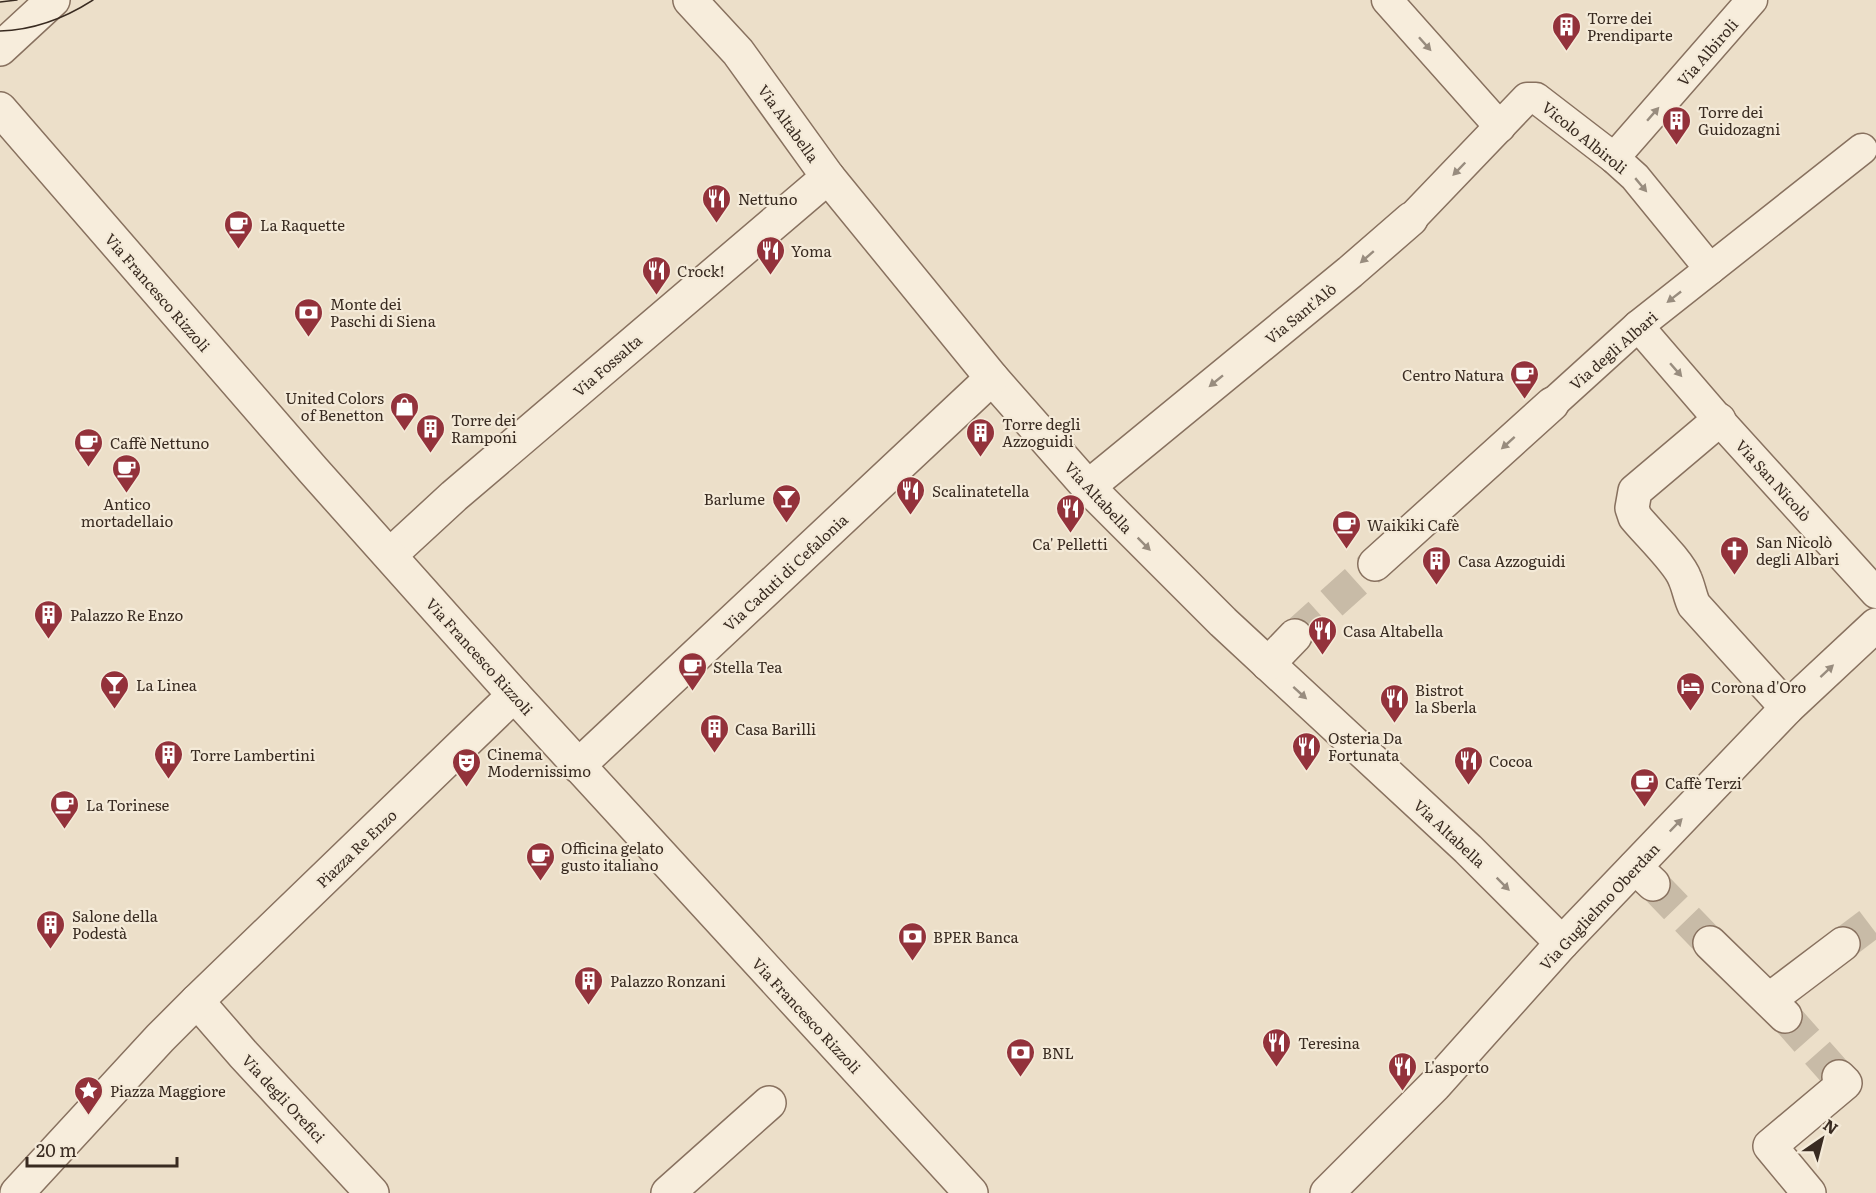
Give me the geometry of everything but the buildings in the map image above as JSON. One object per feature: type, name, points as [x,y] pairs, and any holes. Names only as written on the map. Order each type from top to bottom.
[{"type":"street","points":[[0,49],[53,0]]},
{"type":"street","name":"Via Altabella","points":[[690,0],[738,52],[828,177],[992,378],[1088,487],[1222,622],[1468,849],[1562,943]]},
{"type":"street","name":"Via Francesco Rizzoli","points":[[0,109],[313,470],[514,695],[971,1193]]},
{"type":"street","name":"Via Fossalta","points":[[390,555],[454,496],[828,177]]},
{"type":"street","name":"Via Sant'Alò","points":[[1088,487],[1350,272],[1411,219]]},
{"type":"street","name":"Via Caduti di Cefalonia","points":[[578,766],[992,378]]},
{"type":"street","name":"Via degli Albari","points":[[1375,564],[1551,404]]},
{"type":"street","points":[[1719,420],[1635,491],[1632,508],[1635,517],[1685,578],[1694,605],[1787,708]]},
{"type":"street","name":"Via Guglielmo Oberdan","points":[[1327,1193],[1435,1085],[1562,943],[1644,876],[1787,708],[1876,625]]},
{"type":"street","points":[[1268,664],[1295,636]]},
{"type":"street","name":"Piazza Re Enzo","points":[[197,1001],[514,695]]},
{"type":"street","points":[[1710,943],[1777,1008],[1843,944]]},
{"type":"street","points":[[17,1193],[197,1001]]},
{"type":"street","name":"Via degli Orefici","points":[[197,1001],[372,1193]]},
{"type":"street","points":[[1809,1193],[1770,1146],[1845,1083],[1839,1077]]},
{"type":"street","points":[[668,1193],[769,1103]]},
{"type":"lane","points":[[1387,0],[1500,127]]},
{"type":"lane","name":"Via Albiroli","points":[[1614,158],[1752,0]]},
{"type":"lane","name":"Vicolo Albiroli","points":[[1500,127],[1527,98],[1536,98],[1635,177],[1710,269]]},
{"type":"lane","name":"Via Sant'Alò","points":[[1411,219],[1500,127]]},
{"type":"lane","name":"Via degli Albari","points":[[1551,404],[1638,326],[1862,149]]},
{"type":"lane","name":"Via San Nicolò","points":[[1638,326],[1719,420],[1876,593]]},
{"type":"tunnel","points":[[1295,636],[1375,564]]},
{"type":"tunnel","points":[[1653,884],[1710,943]]},
{"type":"tunnel","points":[[1843,944],[1876,919]]},
{"type":"tunnel","points":[[1785,1016],[1839,1077]]},
{"type":"tram line","points":[[0,2],[17,0]]},
{"type":"tram line","points":[[0,31],[49,22],[93,0]]},
{"type":"place","name":"Torre dei Prendiparte","points":[[1566,52]]},
{"type":"place","name":"Torre dei Guidozagni","points":[[1677,146]]},
{"type":"place","name":"Nettuno","points":[[717,224]]},
{"type":"place","name":"La Raquette","points":[[239,250]]},
{"type":"place","name":"Yoma","points":[[770,276]]},
{"type":"place","name":"Crock!","points":[[656,296]]},
{"type":"place","name":"Monte dei Paschi di Siena","points":[[309,338]]},
{"type":"place","name":"Centro Natura","points":[[1525,400]]},
{"type":"place","name":"United Colors of Benetton","points":[[405,432]]},
{"type":"place","name":"Torre dei Ramponi","points":[[430,454]]},
{"type":"place","name":"Torre degli Azzoguidi","points":[[981,458]]},
{"type":"place","name":"Caffè Nettuno","points":[[89,468]]},
{"type":"place","name":"Antico mortadellaio","points":[[127,494]]},
{"type":"place","name":"Scalinatetella","points":[[911,516]]},
{"type":"place","name":"Barlume","points":[[786,524]]},
{"type":"place","name":"Ca' Pelletti","points":[[1070,534]]},
{"type":"place","name":"Waikiki Cafè","points":[[1346,550]]},
{"type":"place","name":"San Nicolò degli Albari","points":[[1735,576]]},
{"type":"place","name":"Casa Azzoguidi","points":[[1437,586]]},
{"type":"place","name":"Palazzo Re Enzo","points":[[49,640]]},
{"type":"place","name":"Casa Altabella","points":[[1322,656]]},
{"type":"place","name":"Stella Tea","points":[[692,692]]},
{"type":"place","name":"La Linea","points":[[115,710]]},
{"type":"place","name":"Corona d'Oro","points":[[1690,712]]},
{"type":"place","name":"Bistrot la Sberla","points":[[1394,724]]},
{"type":"place","name":"Casa Barilli","points":[[714,754]]},
{"type":"place","name":"Osteria Da Fortunata","points":[[1307,772]]},
{"type":"place","name":"Torre Lambertini","points":[[169,780]]},
{"type":"place","name":"Cocoa","points":[[1468,786]]},
{"type":"place","name":"Cinema Modernissimo","points":[[466,788]]},
{"type":"place","name":"Caffè Terzi","points":[[1644,808]]},
{"type":"place","name":"La Torinese","points":[[65,830]]},
{"type":"place","name":"Officina gelato gusto italiano","points":[[540,882]]},
{"type":"place","name":"Salone della Podestà","points":[[51,950]]},
{"type":"place","name":"BPER Banca","points":[[912,962]]},
{"type":"place","name":"Palazzo Ronzani","points":[[589,1006]]},
{"type":"place","name":"Teresina","points":[[1277,1068]]},
{"type":"place","name":"BNL","points":[[1021,1078]]},
{"type":"place","name":"L'asporto","points":[[1403,1092]]},
{"type":"place","name":"Piazza Maggiore","points":[[89,1116]]}]
